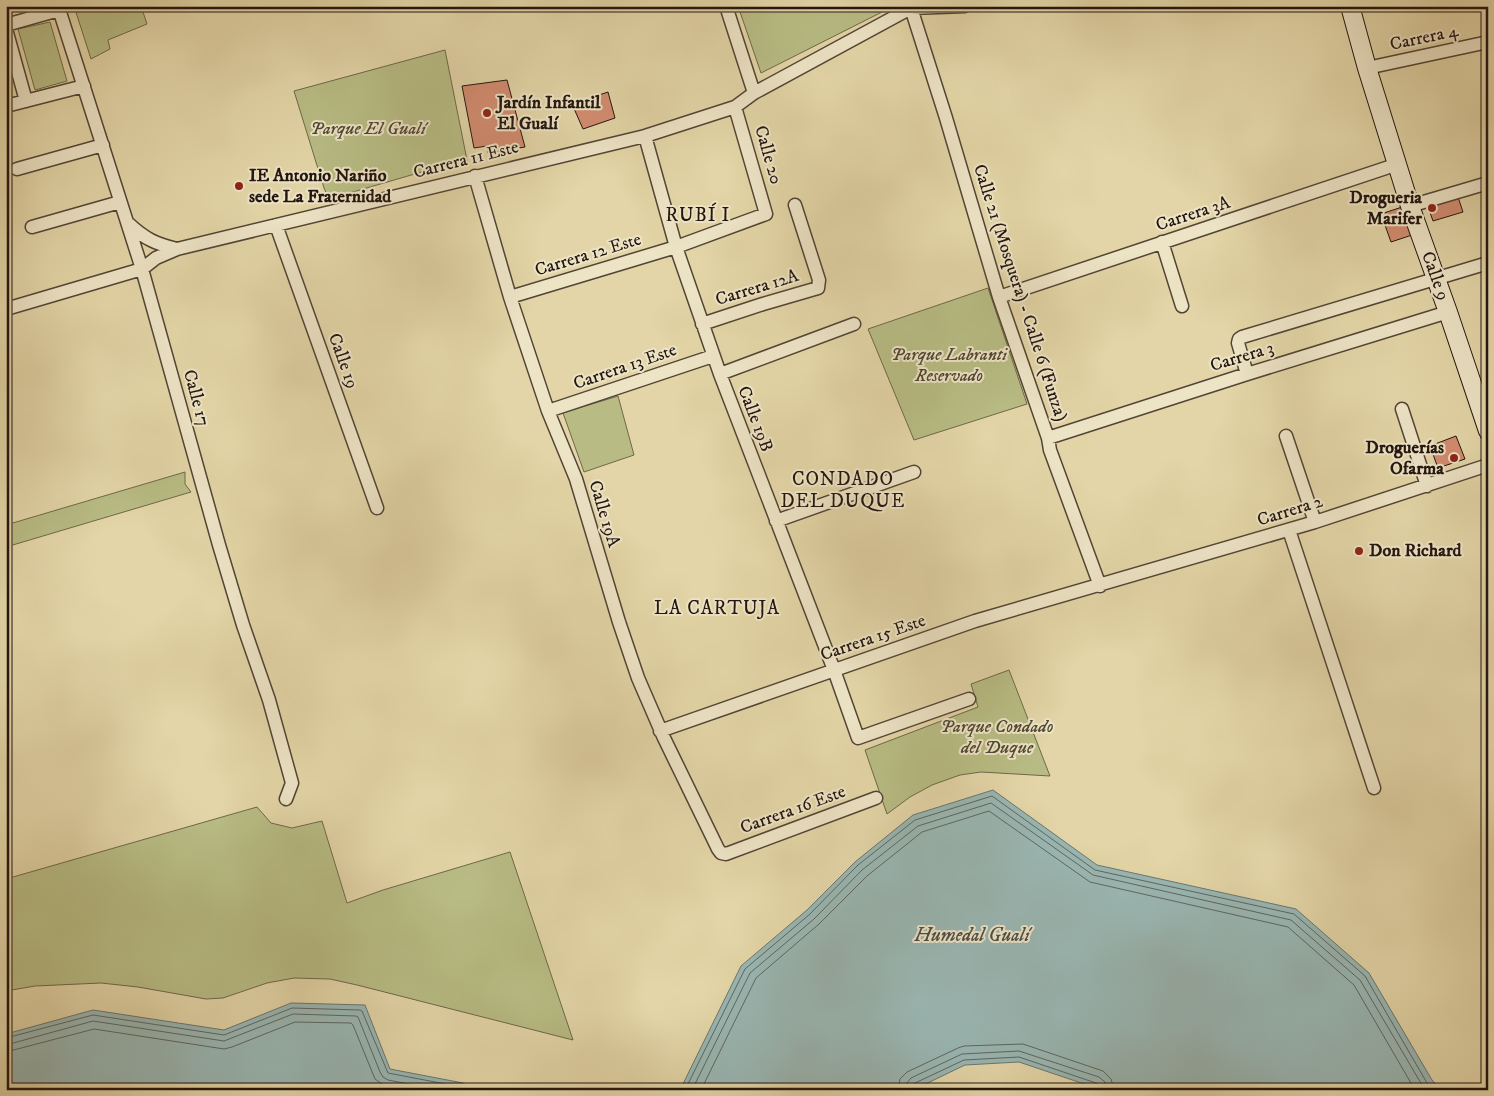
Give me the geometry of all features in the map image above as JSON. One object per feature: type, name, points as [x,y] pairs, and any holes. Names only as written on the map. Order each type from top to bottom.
[{"type":"main road","name":"Calle 9","points":[[1350,6],[1410,206],[1488,431]]},
{"type":"street","points":[[726,6],[754,93]]},
{"type":"street","points":[[911,8],[965,6]]},
{"type":"street","points":[[26,101],[6,27],[58,8]]},
{"type":"street","name":"Calle 17","points":[[58,8],[142,270],[219,545],[277,727],[292,783],[286,799]]},
{"type":"street","name":"Carrera 11 Este","points":[[6,309],[142,270],[156,258],[177,249],[645,136],[735,106],[754,93],[911,8]]},
{"type":"street","name":"Calle 21 (Mosquera) - Calle 6 (Funza)","points":[[911,8],[999,297],[1048,438],[1050,450],[1100,586]]},
{"type":"street","name":"Carrera 4","points":[[1368,68],[1488,42]]},
{"type":"street","points":[[6,106],[84,86]]},
{"type":"street","name":"Calle 20","points":[[735,106],[766,214]]},
{"type":"street","name":"Calle 19B","points":[[645,136],[676,247],[713,356],[834,670],[858,738],[969,699]]},
{"type":"street","points":[[17,169],[103,145]]},
{"type":"street","name":"Carrera 3A","points":[[999,297],[1398,164]]},
{"type":"street","name":"Calle 19A","points":[[475,176],[510,296],[548,412],[576,479],[638,678],[660,731],[721,853]]},
{"type":"street","points":[[1410,206],[1488,183]]},
{"type":"street","points":[[32,227],[120,202]]},
{"type":"street","name":"Carrera 12A","points":[[702,324],[818,288],[820,284],[795,205]]},
{"type":"street","name":"Carrera 12 Este","points":[[510,296],[676,247],[766,214]]},
{"type":"street","points":[[127,222],[140,235],[158,245],[177,249]]},
{"type":"street","name":"Calle 19","points":[[276,225],[377,508]]},
{"type":"street","points":[[1162,242],[1182,306]]},
{"type":"street","name":"Carrera 3","points":[[1247,374],[1238,343],[1239,339],[1488,263]]},
{"type":"street","name":"Carrera 3","points":[[1048,438],[1448,312]]},
{"type":"street","points":[[720,374],[854,324]]},
{"type":"street","name":"Carrera 13 Este","points":[[548,412],[713,356]]},
{"type":"street","points":[[1402,409],[1427,486]]},
{"type":"street","points":[[1286,436],[1315,522]]},
{"type":"street","name":"Carrera 2","points":[[1100,586],[1315,522],[1488,465]]},
{"type":"street","points":[[776,521],[914,472]]},
{"type":"street","points":[[1289,530],[1374,788]]},
{"type":"street","name":"Carrera 15 Este","points":[[660,731],[975,621],[1100,586]]},
{"type":"street","name":"Carrera 16 Este","points":[[721,853],[726,854],[876,798]]},
{"type":"green space","points":[[74,6],[141,6],[147,24],[108,40],[110,49],[91,59]]},
{"type":"green space","points":[[738,6],[879,6],[882,12],[761,73]]},
{"type":"green space","points":[[50,22],[67,81],[35,90],[18,29]]},
{"type":"green space","name":"Parque El Gualí","points":[[445,50],[468,165],[453,169],[449,164],[329,199],[294,91]]},
{"type":"green space","name":"Parque Labranti Reservado","points":[[988,288],[1027,404],[914,440],[868,329]]},
{"type":"green space","points":[[618,396],[634,455],[584,472],[563,413]]},
{"type":"green space","points":[[185,472],[185,484],[191,492],[6,547],[6,525]]},
{"type":"green space","name":"Parque Condado del Duque","points":[[1009,670],[1050,776],[981,772],[960,775],[932,785],[910,797],[887,814],[865,750],[978,707],[971,684]]},
{"type":"green space","points":[[257,807],[271,823],[292,828],[322,821],[347,903],[383,890],[510,852],[573,1040],[330,979],[294,978],[267,983],[223,998],[206,999],[138,987],[101,983],[35,986],[6,991],[6,879]]},
{"type":"water","name":"Humedal Gualí","points":[[993,790],[1097,865],[1296,909],[1369,973],[1432,1080],[1441,1090],[1102,1090],[1019,1062],[965,1065],[913,1090],[680,1090],[741,966],[807,910],[855,862],[913,815]]},
{"type":"water","points":[[291,1003],[365,1005],[390,1069],[463,1083],[473,1090],[6,1090],[6,1034],[93,1010],[224,1030]]},
{"type":"building","points":[[507,80],[525,147],[488,153],[487,146],[474,148],[462,86]]},
{"type":"building","points":[[608,92],[615,118],[583,129],[572,104]]},
{"type":"building","points":[[1457,194],[1463,212],[1433,221],[1427,204]]},
{"type":"building","points":[[1405,206],[1415,234],[1391,242],[1381,214]]},
{"type":"building","points":[[1456,436],[1465,459],[1438,468],[1430,446]]},
{"type":"place","name":"Jardín Infantil El Gualí","points":[[487,113]]},
{"type":"place","name":"IE Antonio Nariño sede La Fraternidad","points":[[239,186]]},
{"type":"place","name":"Drogueria Marifer","points":[[1432,208]]},
{"type":"place","name":"Droguerías Ofarma","points":[[1454,458]]},
{"type":"place","name":"Don Richard","points":[[1359,551]]},
{"type":"district","name":"RUBÍ I","points":[[698,215]]},
{"type":"district","name":"CONDADO DEL DUQUE","points":[[843,490]]},
{"type":"district","name":"LA CARTUJA","points":[[717,608]]}]
